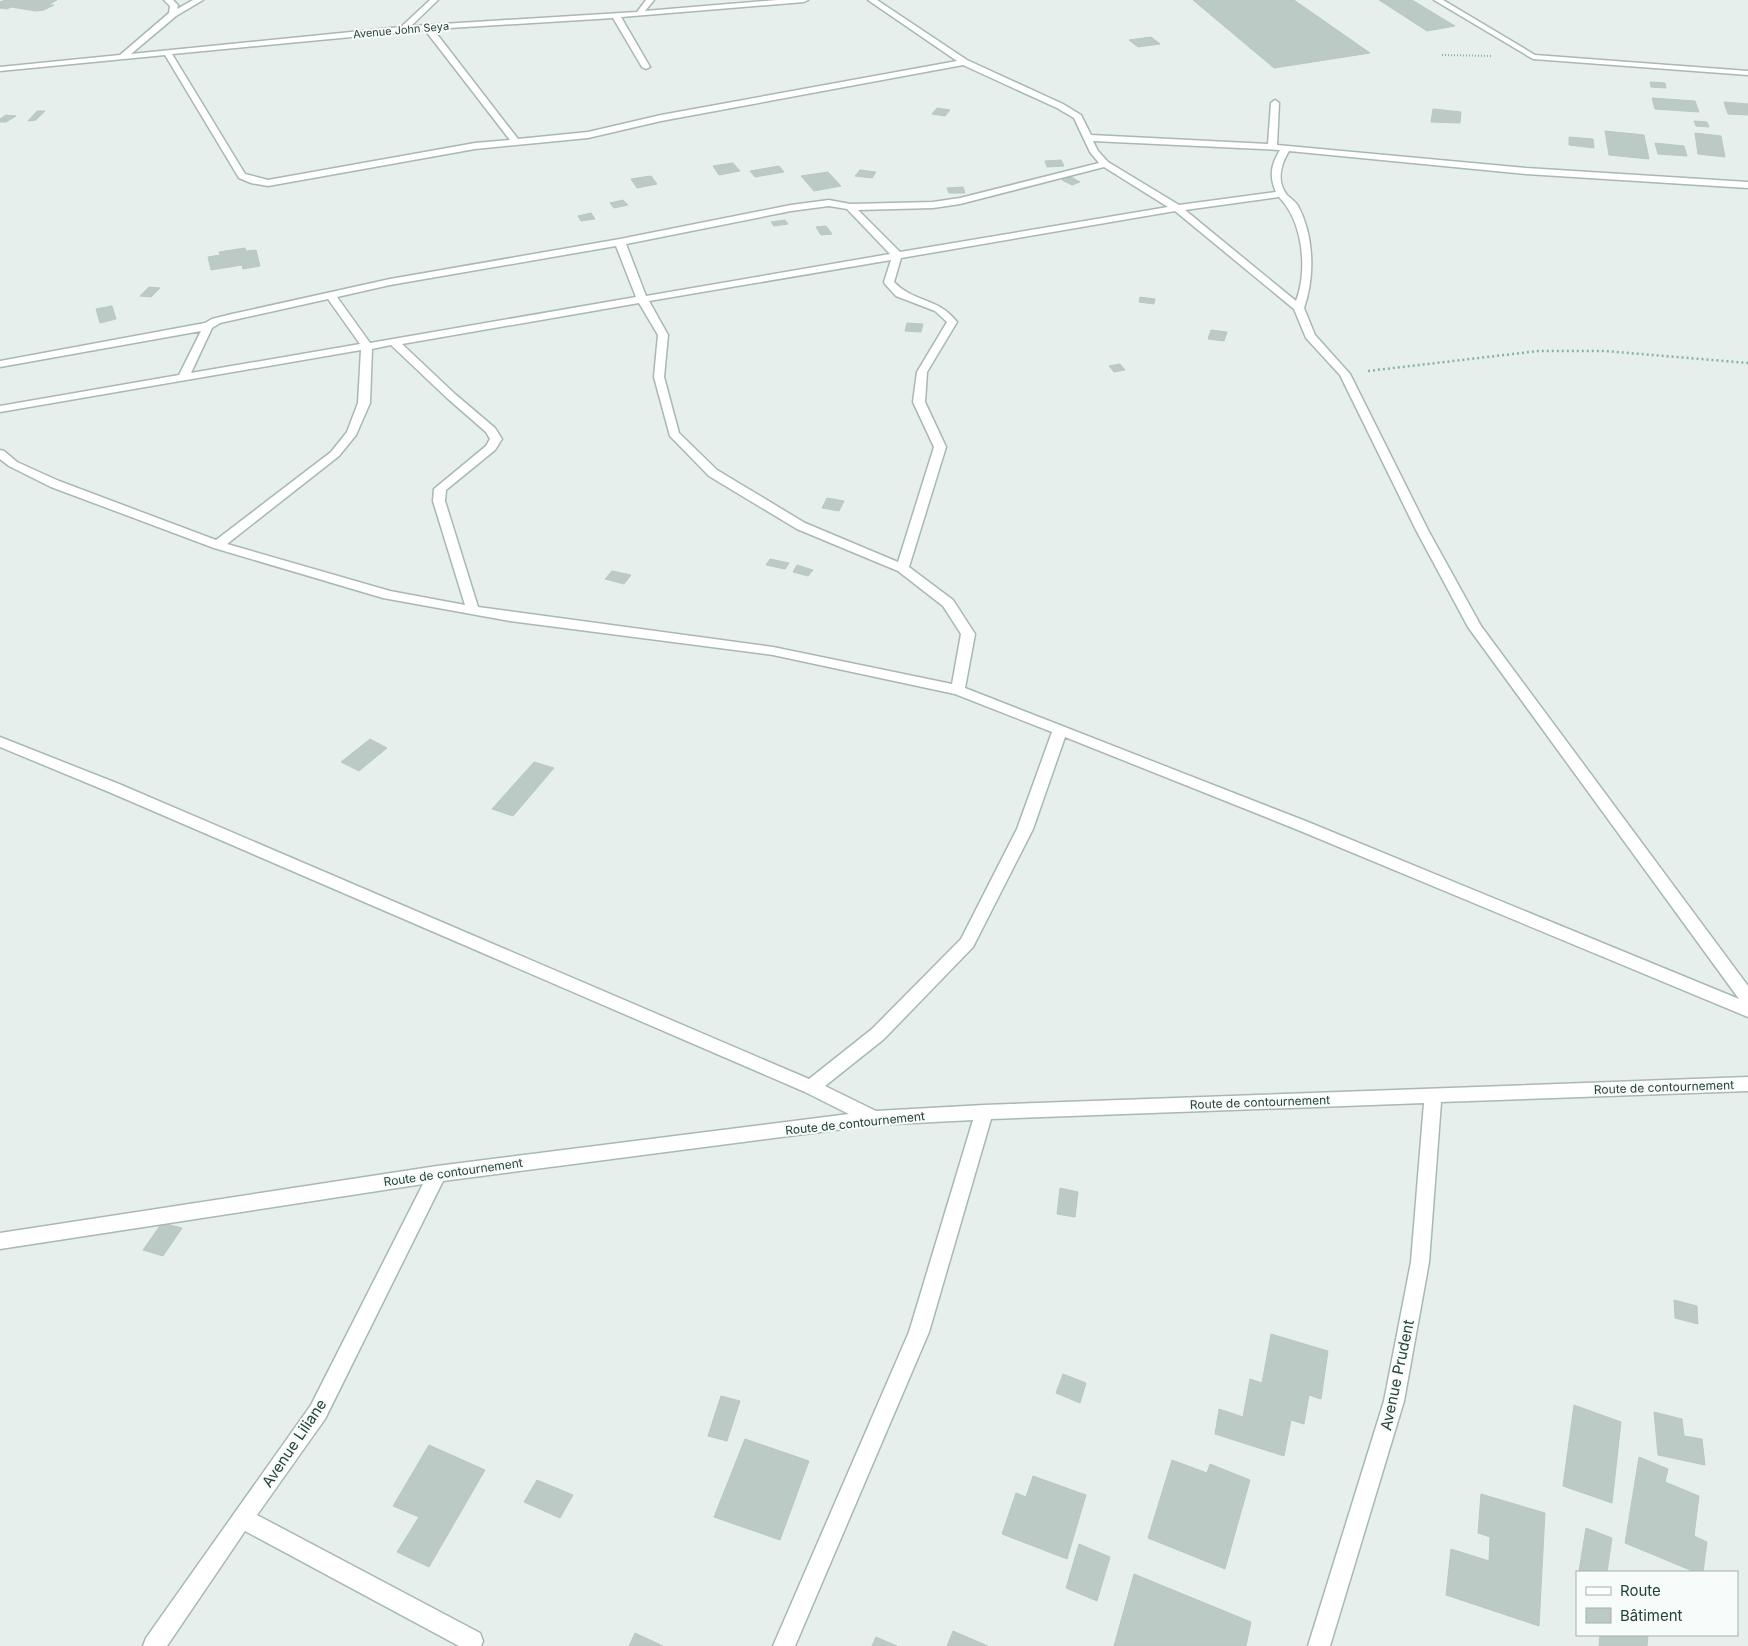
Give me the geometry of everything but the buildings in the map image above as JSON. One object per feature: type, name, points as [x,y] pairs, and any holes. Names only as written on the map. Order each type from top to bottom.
[{"type":"street","points":[[168,0],[174,4],[173,14]]},
{"type":"street","points":[[123,56],[173,14],[200,0]]},
{"type":"street","points":[[403,29],[434,0]]},
{"type":"street","points":[[639,14],[650,0]]},
{"type":"street","name":"Avenue John Seya","points":[[0,70],[403,29],[616,16],[804,0]]},
{"type":"street","points":[[872,0],[964,62],[1078,117],[1094,152],[1105,164],[1177,208],[1299,308],[1310,336],[1345,374],[1422,530],[1475,627],[1748,999]]},
{"type":"street","points":[[1438,0],[1533,57],[1748,73]]},
{"type":"street","points":[[616,16],[646,67]]},
{"type":"street","points":[[427,27],[516,142]]},
{"type":"street","points":[[167,52],[242,176],[254,181],[268,183],[475,146],[588,135],[661,118],[964,62]]},
{"type":"street","points":[[1272,147],[1274,103]]},
{"type":"street","points":[[1089,138],[1286,148],[1526,171],[1748,186]]},
{"type":"street","points":[[1286,148],[1275,174],[1275,180],[1281,194],[1293,206],[1301,229],[1306,258],[1305,291],[1299,308]]},
{"type":"street","points":[[850,208],[933,205],[960,201],[1105,164]]},
{"type":"street","points":[[0,408],[1177,208],[1281,194]]},
{"type":"street","points":[[0,364],[208,326],[216,321],[232,317],[390,282],[620,242],[791,208],[829,203],[842,204],[850,208],[897,255]]},
{"type":"street","points":[[620,242],[642,299],[663,335],[659,377],[674,434],[713,474],[801,526],[902,568],[948,603],[968,634],[958,690]]},
{"type":"street","points":[[897,255],[889,282],[900,294],[939,309],[952,322],[922,372],[919,402],[940,447],[902,568]]},
{"type":"street","points":[[218,544],[335,454],[352,433],[364,404],[367,346],[331,296]]},
{"type":"street","points":[[184,377],[208,326]]},
{"type":"street","points":[[394,342],[451,396],[491,430],[496,439],[491,448],[440,489],[439,495],[439,501],[472,610]]},
{"type":"street","points":[[0,453],[13,464],[56,484],[218,544],[388,596],[510,617],[773,651],[958,690],[1303,826],[1748,1010]]},
{"type":"street","points":[[811,1087],[878,1034],[967,943],[1025,829],[1060,730]]},
{"type":"street","points":[[0,742],[108,785],[811,1087],[874,1118]]},
{"type":"street","name":"Route de contournement","points":[[0,1241],[437,1174],[874,1118],[984,1112],[1748,1084]]},
{"type":"street","name":"Avenue Prudent","points":[[1319,1646],[1394,1401],[1420,1262],[1433,1095]]},
{"type":"street","points":[[784,1646],[919,1332],[984,1112]]},
{"type":"street","name":"Avenue Liliane","points":[[154,1646],[318,1412],[437,1174]]},
{"type":"street","points":[[242,1518],[472,1641]]},
{"type":"path","points":[[1442,54],[1533,57]]},
{"type":"path","points":[[1345,374],[1538,351],[1606,351],[1748,363]]}]
